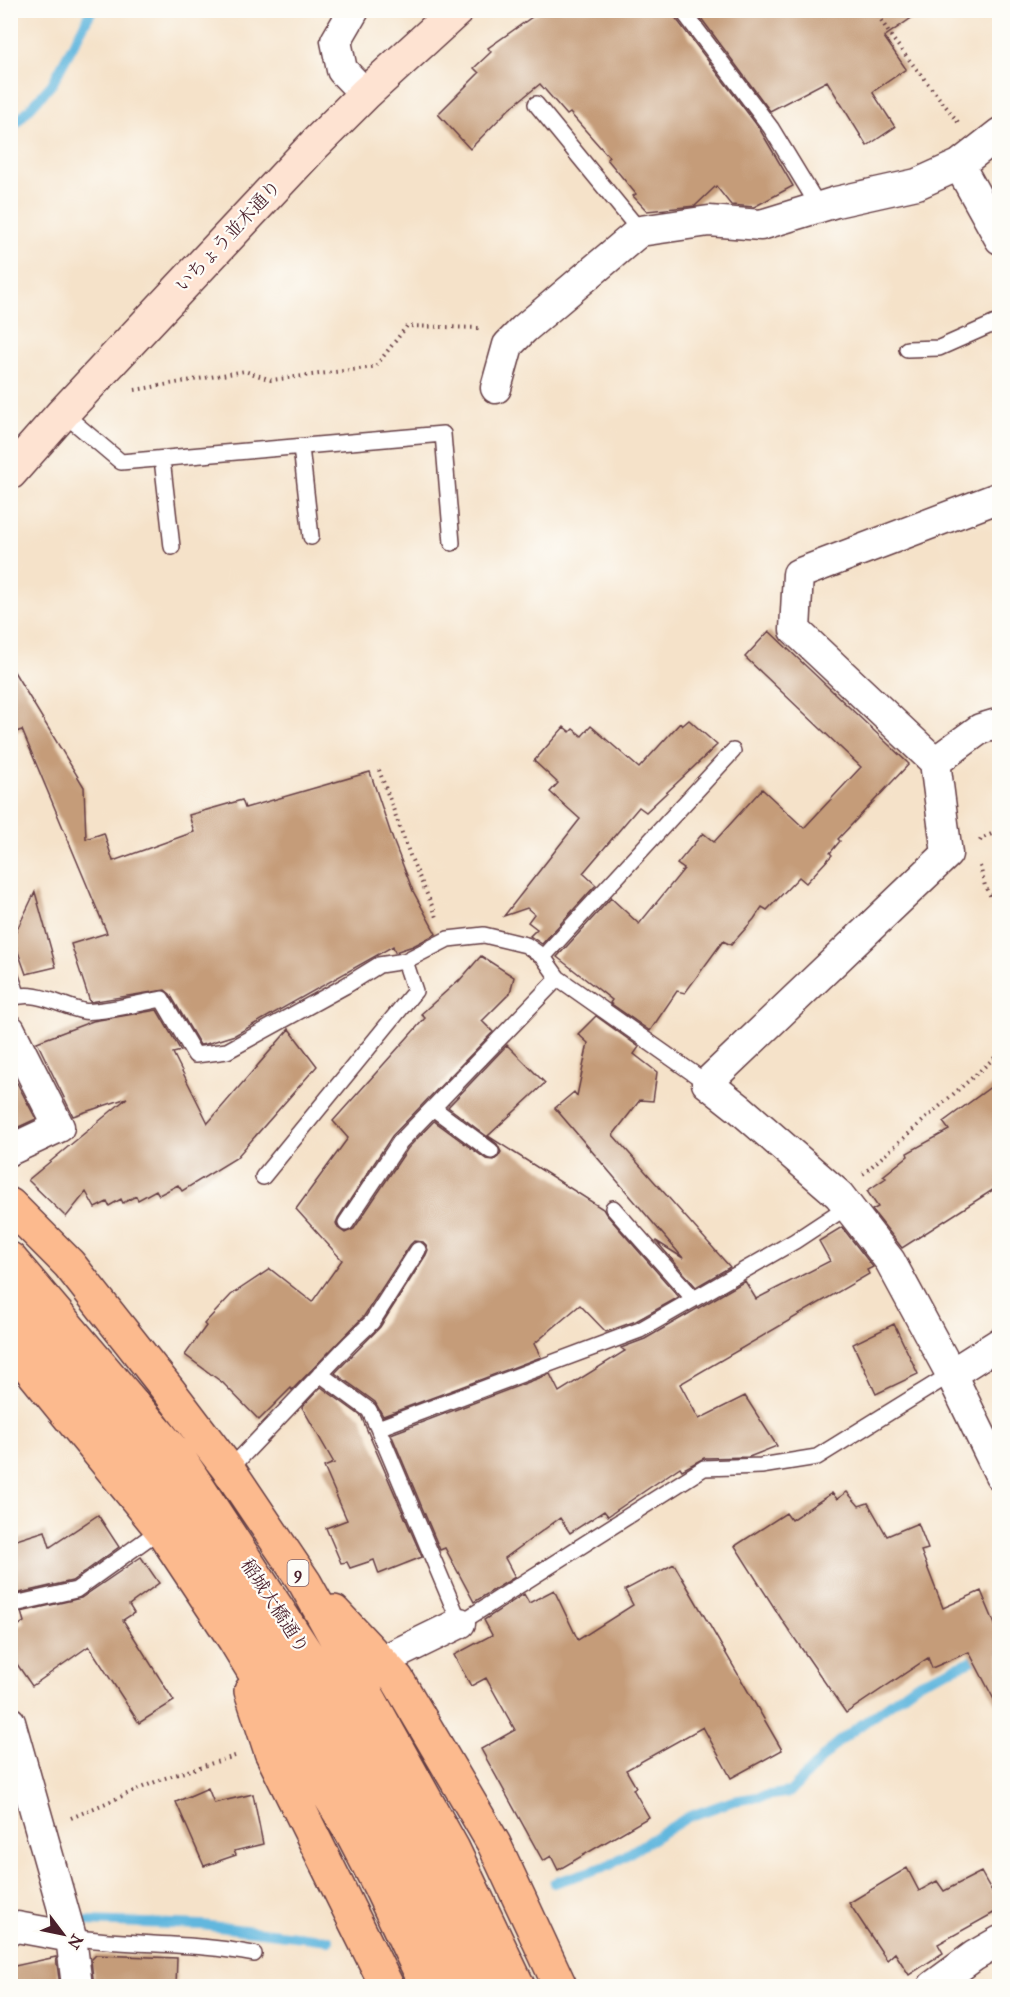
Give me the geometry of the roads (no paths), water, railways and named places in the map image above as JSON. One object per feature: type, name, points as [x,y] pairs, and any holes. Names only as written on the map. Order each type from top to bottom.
[{"type":"main road","name":"9","points":[[10,1205],[69,1264],[229,1470],[305,1583],[453,1849],[518,1986]]},
{"type":"main road","name":"稲城大橋通り","points":[[10,1259],[179,1458],[372,1754],[488,1986]]},
{"type":"main road","name":"稲城大橋通り","points":[[10,1299],[100,1404],[178,1505],[264,1632],[344,1762],[458,1986]]},
{"type":"main road","points":[[10,1344],[161,1529],[234,1639],[352,1833],[427,1986]]},
{"type":"main road","points":[[305,1583],[382,1661],[397,1680],[494,1844],[560,1986]]},
{"type":"main road","points":[[234,1639],[272,1752],[387,1986]]},
{"type":"street","points":[[354,10],[336,41],[342,70],[365,94]]},
{"type":"street","name":"いちょう並木通り","points":[[10,473],[63,413],[315,143],[457,10]]},
{"type":"street","points":[[496,388],[508,345],[640,231],[709,221],[760,225],[819,207],[917,184],[979,148],[999,239]]},
{"type":"street","points":[[999,497],[798,574],[795,630],[935,762],[947,854],[707,1083],[844,1201],[890,1261],[951,1374],[999,1475]]},
{"type":"street","points":[[935,762],[980,729],[999,723]]},
{"type":"street","points":[[10,1030],[59,1127],[10,1150]]},
{"type":"street","points":[[951,1374],[999,1343]]},
{"type":"street","points":[[382,1661],[460,1623]]},
{"type":"street","points":[[10,1722],[18,1743],[70,1937],[77,1986]]},
{"type":"street","points":[[10,1930],[17,1927],[70,1937]]},
{"type":"street","points":[[933,1986],[999,1941]]},
{"type":"lane","points":[[682,10],[771,128],[819,207]]},
{"type":"lane","points":[[536,104],[640,231]]},
{"type":"lane","points":[[907,349],[939,348],[999,321]]},
{"type":"lane","points":[[63,413],[121,462],[443,434],[452,543]]},
{"type":"lane","points":[[300,447],[311,537]]},
{"type":"lane","points":[[162,459],[172,547]]},
{"type":"lane","points":[[543,957],[733,751]]},
{"type":"lane","points":[[10,974],[14,998],[48,999],[85,1012],[162,999],[195,1055],[227,1051],[379,965],[405,961],[448,939],[484,935],[526,945],[543,957],[558,978],[707,1083]]},
{"type":"lane","points":[[263,1177],[415,991],[405,961]]},
{"type":"lane","points":[[346,1223],[400,1142],[558,978]]},
{"type":"lane","points":[[434,1108],[491,1151]]},
{"type":"lane","points":[[378,1428],[640,1330],[795,1241],[844,1201]]},
{"type":"lane","points":[[613,1208],[694,1299]]},
{"type":"lane","points":[[229,1470],[372,1322],[418,1250]]},
{"type":"lane","points":[[320,1374],[369,1410],[460,1623],[704,1468],[761,1466],[817,1457],[951,1374]]},
{"type":"lane","points":[[10,1605],[76,1590],[161,1529]]},
{"type":"lane","points":[[70,1937],[99,1941],[229,1949],[254,1954]]},
{"type":"waterway","points":[[10,130],[52,84],[92,10]]},
{"type":"waterway","points":[[554,1883],[610,1865],[688,1817],[733,1801],[790,1792],[838,1742],[918,1683],[1000,1649]]},
{"type":"waterway","points":[[86,1921],[202,1925],[329,1940]]}]
